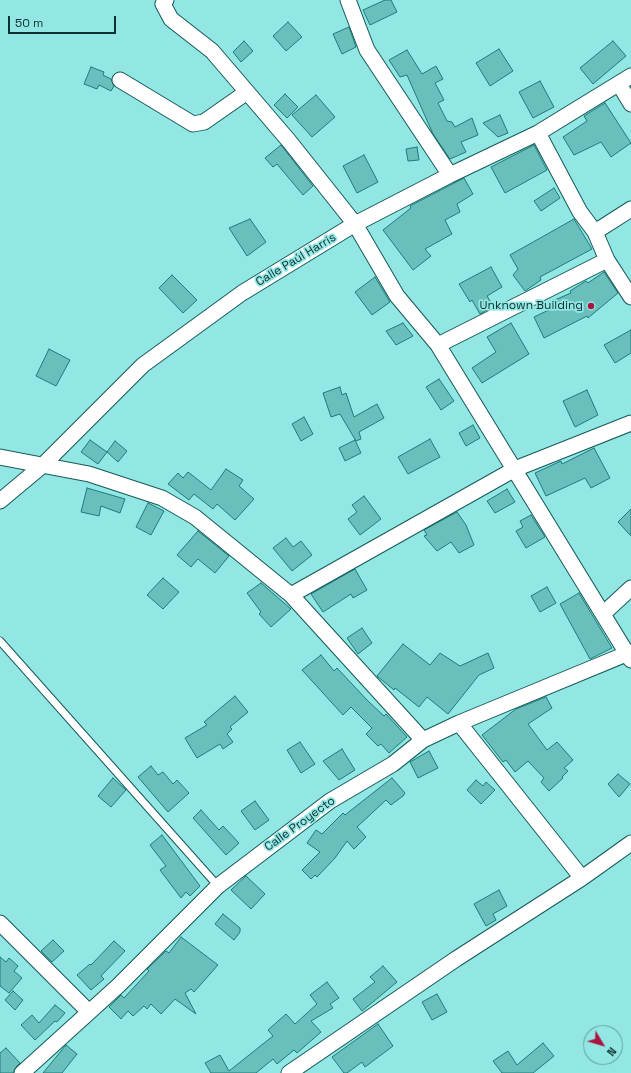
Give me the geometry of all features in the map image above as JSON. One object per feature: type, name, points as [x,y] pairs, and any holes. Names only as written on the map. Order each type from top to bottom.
[{"type":"street","points":[[166,0],[163,4],[171,19],[212,51],[289,140],[355,224],[397,296],[438,345],[630,655]]},
{"type":"street","points":[[348,0],[367,50],[450,175]]},
{"type":"street","points":[[120,80],[193,124],[204,122],[247,92]]},
{"type":"street","points":[[625,80],[631,104]]},
{"type":"street","name":"Calle Paúl Harris","points":[[0,502],[43,465],[143,365],[242,293],[355,224],[450,175],[538,133],[625,80]]},
{"type":"street","points":[[538,133],[580,212],[595,232],[607,260],[631,297]]},
{"type":"street","points":[[595,232],[631,209]]},
{"type":"street","points":[[438,345],[607,260]]},
{"type":"street","points":[[291,595],[515,469],[631,423]]},
{"type":"street","points":[[0,457],[89,474],[162,498],[195,516],[291,595],[423,740]]},
{"type":"street","points":[[604,613],[631,588]]},
{"type":"street","name":"Calle Proyecto","points":[[22,1073],[118,986],[218,886],[330,801],[393,764],[423,740],[459,723],[630,655]]},
{"type":"street","points":[[459,723],[582,878]]},
{"type":"street","points":[[289,1073],[456,959],[582,878],[631,843]]},
{"type":"street","points":[[0,924],[89,1012]]},
{"type":"lane","points":[[0,642],[218,886]]},
{"type":"building","points":[[385,0],[391,0],[397,12],[370,25],[363,10]]},
{"type":"building","points":[[288,22],[302,37],[286,51],[273,36]]},
{"type":"building","points":[[349,27],[356,47],[342,54],[333,34]]},
{"type":"building","points":[[244,41],[253,51],[241,62],[233,52]]},
{"type":"building","points":[[613,41],[626,56],[593,84],[580,68]]},
{"type":"building","points":[[499,49],[513,71],[490,86],[476,63]]},
{"type":"building","points":[[407,50],[422,74],[436,66],[443,79],[435,83],[444,100],[438,103],[447,121],[452,122],[455,127],[472,118],[478,135],[461,142],[466,152],[450,159],[433,134],[407,75],[400,77],[389,60]]},
{"type":"building","points":[[91,67],[104,72],[103,75],[111,79],[114,86],[111,91],[99,85],[97,89],[84,84]]},
{"type":"building","points":[[540,81],[554,107],[533,118],[519,92]]},
{"type":"building","points":[[285,94],[298,107],[287,118],[274,105]]},
{"type":"building","points":[[316,95],[335,117],[312,137],[292,115]]},
{"type":"building","points":[[605,103],[631,143],[611,157],[601,142],[574,155],[563,137],[587,121],[584,116]]},
{"type":"building","points":[[500,115],[508,133],[498,137],[483,123]]},
{"type":"building","points":[[281,145],[313,186],[303,195],[277,164],[273,167],[265,158]]},
{"type":"building","points":[[534,145],[547,170],[505,193],[491,167]]},
{"type":"building","points":[[417,147],[419,160],[408,161],[406,149]]},
{"type":"building","points":[[364,155],[378,182],[357,193],[343,166]]},
{"type":"building","points":[[464,178],[473,194],[457,204],[460,212],[445,220],[452,234],[425,249],[431,256],[413,270],[383,230],[411,208],[410,206]]},
{"type":"building","points":[[554,188],[560,198],[541,211],[534,201]]},
{"type":"building","points":[[250,219],[266,242],[247,256],[229,228]]},
{"type":"building","points":[[574,219],[592,249],[540,277],[541,280],[525,291],[513,275],[518,269],[510,255]]},
{"type":"building","points":[[491,267],[502,287],[487,296],[493,306],[480,314],[472,300],[470,302],[459,284]]},
{"type":"building","points":[[604,272],[618,293],[588,318],[587,316],[544,338],[534,317],[553,308],[550,302],[571,293],[570,291],[586,281],[588,283]]},
{"type":"building","points":[[172,275],[197,300],[183,313],[159,288]]},
{"type":"building","points":[[375,277],[390,302],[372,315],[355,292]]},
{"type":"building","points":[[403,323],[413,336],[396,345],[386,331]]},
{"type":"building","points":[[511,323],[529,354],[482,383],[472,368],[496,352],[487,337]]},
{"type":"building","points":[[631,330],[631,353],[615,363],[604,345]]},
{"type":"building","points":[[49,349],[70,360],[56,386],[36,376]]},
{"type":"building","points":[[439,379],[454,401],[441,410],[426,387]]},
{"type":"building","points":[[340,387],[342,395],[346,393],[354,417],[377,404],[384,418],[359,432],[361,439],[356,441],[340,414],[331,417],[323,393]]},
{"type":"building","points":[[587,390],[598,415],[575,427],[563,401]]},
{"type":"building","points":[[304,417],[313,434],[301,441],[292,424]]},
{"type":"building","points":[[473,425],[480,438],[466,446],[459,433]]},
{"type":"building","points":[[430,439],[440,457],[408,474],[398,457]]},
{"type":"building","points":[[90,440],[107,452],[98,464],[81,452]]},
{"type":"building","points":[[355,440],[361,453],[345,461],[339,448]]},
{"type":"building","points":[[115,441],[127,451],[118,462],[107,452]]},
{"type":"building","points":[[594,448],[610,478],[591,488],[585,478],[546,496],[535,473],[561,461],[562,464]]},
{"type":"building","points":[[226,469],[243,480],[239,486],[254,499],[235,520],[217,504],[213,509],[194,494],[189,500],[168,484],[178,473],[183,478],[188,472],[211,490]]},
{"type":"building","points":[[87,488],[125,499],[120,513],[101,506],[99,516],[81,512]]},
{"type":"building","points":[[507,489],[515,502],[495,513],[487,501]]},
{"type":"building","points":[[364,496],[381,519],[360,535],[348,519],[357,512],[352,505]]},
{"type":"building","points":[[148,503],[164,511],[151,535],[136,527]]},
{"type":"building","points":[[631,509],[631,536],[618,522]]},
{"type":"building","points":[[457,512],[466,525],[474,545],[459,553],[451,542],[437,551],[424,536],[427,535],[424,530]]},
{"type":"building","points":[[531,515],[545,537],[526,548],[516,531],[523,527],[520,521]]},
{"type":"building","points":[[198,531],[229,556],[215,573],[198,559],[191,567],[177,555]]},
{"type":"building","points":[[286,538],[293,547],[301,541],[312,555],[292,571],[273,548]]},
{"type":"building","points":[[355,569],[367,590],[353,598],[351,594],[323,612],[311,594]]},
{"type":"building","points":[[163,578],[179,592],[163,609],[147,595]]},
{"type":"building","points":[[261,583],[291,609],[271,627],[259,614],[261,612],[247,593]]},
{"type":"building","points":[[547,587],[556,603],[540,612],[531,596]]},
{"type":"building","points":[[579,593],[612,648],[590,659],[560,604]]},
{"type":"building","points":[[362,628],[372,643],[358,654],[347,638]]},
{"type":"building","points":[[403,644],[430,665],[440,653],[460,666],[488,653],[494,668],[479,675],[448,714],[427,697],[419,707],[377,676]]},
{"type":"building","points":[[321,655],[334,671],[337,668],[368,701],[384,716],[386,714],[407,737],[389,753],[381,744],[378,746],[366,734],[372,728],[351,707],[343,715],[302,670]]},
{"type":"building","points":[[235,696],[248,712],[230,727],[232,729],[227,734],[233,742],[223,749],[220,744],[197,758],[185,738],[207,725],[204,722]]},
{"type":"building","points":[[546,697],[552,708],[528,724],[547,750],[557,742],[573,760],[564,768],[568,771],[562,777],[563,778],[549,791],[541,782],[544,778],[528,761],[515,772],[506,760],[503,762],[482,735],[516,709]]},
{"type":"building","points":[[300,742],[315,764],[301,773],[287,750]]},
{"type":"building","points":[[342,749],[355,770],[339,780],[323,761]]},
{"type":"building","points":[[429,751],[438,768],[418,778],[410,762]]},
{"type":"building","points":[[151,766],[158,775],[163,772],[173,784],[177,780],[189,793],[168,812],[138,777]]},
{"type":"building","points":[[618,774],[630,784],[619,797],[608,784]]},
{"type":"building","points":[[113,778],[126,790],[111,807],[98,796]]},
{"type":"building","points":[[392,778],[405,793],[403,796],[391,805],[386,800],[357,827],[366,837],[354,849],[347,841],[335,858],[317,877],[315,875],[311,879],[302,870],[320,852],[307,843],[316,830],[322,834],[343,813],[345,815]]},
{"type":"building","points":[[476,780],[483,786],[486,782],[495,790],[481,804],[467,790]]},
{"type":"building","points":[[255,801],[269,820],[255,830],[241,811]]},
{"type":"building","points":[[201,810],[219,830],[223,826],[239,843],[226,855],[193,818]]},
{"type":"building","points":[[162,835],[200,886],[190,896],[186,892],[181,898],[160,870],[166,866],[150,845]]},
{"type":"building","points":[[246,876],[265,894],[251,909],[231,890]]},
{"type":"building","points":[[499,890],[507,906],[493,914],[496,920],[486,926],[474,904]]},
{"type":"building","points":[[223,914],[240,928],[240,932],[234,940],[215,924]]},
{"type":"building","points":[[181,937],[218,965],[194,992],[191,989],[185,993],[196,1014],[175,999],[161,1014],[151,1004],[147,1009],[144,1006],[133,1016],[128,1011],[121,1019],[109,1007],[121,995],[124,998],[149,971],[147,969],[166,951],[169,953]]},
{"type":"building","points":[[53,940],[64,951],[52,962],[41,951]]},
{"type":"building","points":[[114,941],[125,951],[101,976],[104,979],[91,990],[77,975],[90,964],[91,965]]},
{"type":"building","points":[[0,957],[6,962],[9,958],[18,966],[14,971],[22,978],[9,993],[0,986]]},
{"type":"building","points":[[383,966],[397,982],[362,1011],[353,999],[375,982],[370,977]]},
{"type":"building","points":[[327,982],[339,998],[330,1004],[333,1008],[311,1021],[321,1032],[297,1053],[294,1050],[277,1064],[273,1059],[256,1073],[211,1073],[205,1063],[220,1055],[229,1071],[273,1036],[268,1030],[286,1014],[295,1024],[317,1004],[310,995]]},
{"type":"building","points":[[13,991],[23,1000],[15,1010],[5,1000]]},
{"type":"building","points":[[437,994],[447,1012],[432,1020],[422,1002]]},
{"type":"building","points":[[55,1005],[65,1013],[57,1022],[55,1021],[35,1040],[21,1025],[32,1015],[39,1023]]},
{"type":"building","points":[[378,1024],[393,1046],[365,1067],[362,1062],[347,1073],[344,1073],[332,1057]]},
{"type":"building","points":[[543,1043],[554,1056],[533,1073],[502,1073],[493,1061],[508,1051],[517,1065]]},
{"type":"building","points":[[66,1045],[77,1054],[62,1073],[43,1073]]},
{"type":"building","points":[[6,1048],[20,1063],[13,1073],[0,1073],[0,1053]]},
{"type":"place","name":"Unknown Building","points":[[591,306]]}]
